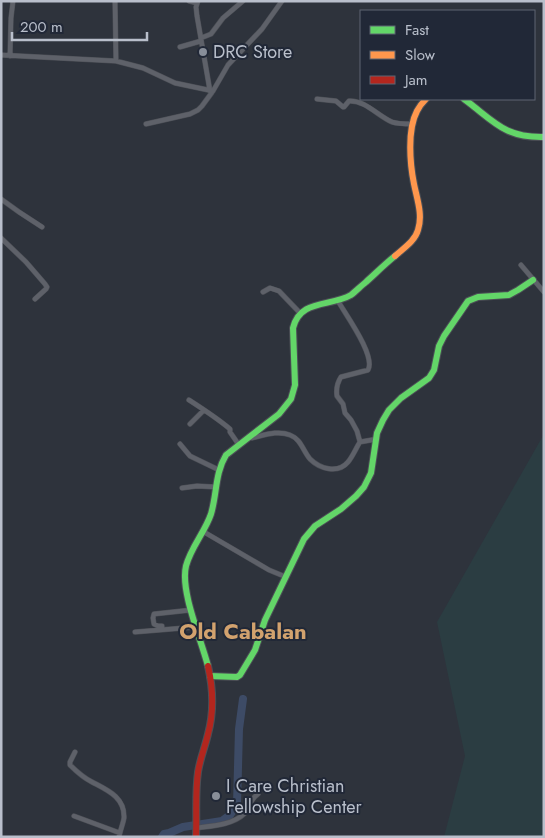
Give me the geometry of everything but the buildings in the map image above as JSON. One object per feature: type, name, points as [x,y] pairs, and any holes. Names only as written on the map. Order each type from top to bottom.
[{"type":"main road","points":[[196,837],[199,769],[208,736],[212,699],[210,676],[184,579],[188,560],[204,532],[211,513],[219,470],[226,455],[279,414],[291,399],[295,385],[293,328],[295,320],[300,313],[312,306],[338,301],[352,294],[412,241],[419,229],[419,208],[412,174],[410,136],[414,116],[425,100]]},
{"type":"main road","points":[[465,100],[513,135],[532,138],[544,137]]},
{"type":"main road","points":[[210,676],[237,677],[240,675],[255,650],[265,620],[304,539],[311,528],[355,497],[364,487],[372,471],[376,439],[380,426],[391,407],[428,378],[433,371],[440,343],[468,301],[479,296],[498,297],[510,295],[533,280]]},
{"type":"street","points":[[10,56],[12,1]]},
{"type":"street","points":[[115,1],[116,61]]},
{"type":"street","points":[[189,1],[198,2],[197,16],[212,91]]},
{"type":"street","points":[[180,47],[201,40],[211,34],[223,18],[243,1]]},
{"type":"street","points":[[146,124],[194,112],[202,106],[228,65],[240,50],[262,29],[282,1]]},
{"type":"street","points":[[1,55],[116,61],[143,68],[175,82],[212,91]]},
{"type":"street","points":[[317,98],[336,100],[343,107],[350,101],[354,101],[372,109],[391,121],[412,124]]},
{"type":"street","points":[[1,199],[42,227]]},
{"type":"street","points":[[1,238],[46,284],[46,289],[35,299]]},
{"type":"street","points":[[520,265],[544,292]]},
{"type":"street","points":[[263,292],[270,288],[279,291],[300,313]]},
{"type":"street","points":[[246,440],[272,433],[290,435],[300,442],[310,459],[320,466],[332,470],[347,464],[360,442],[357,431],[346,413],[342,401],[337,396],[338,381],[341,377],[368,370],[370,364],[364,344],[338,301]]},
{"type":"street","points":[[189,400],[230,429],[239,445]]},
{"type":"street","points":[[190,424],[204,410]]},
{"type":"street","points":[[360,442],[376,439]]},
{"type":"street","points":[[180,444],[190,456],[219,470]]},
{"type":"street","points":[[182,488],[197,486],[216,488]]},
{"type":"street","points":[[204,532],[269,570],[286,577]]},
{"type":"street","points":[[162,626],[154,624],[154,614],[191,610]]},
{"type":"street","points":[[136,632],[196,627]]},
{"type":"street","points":[[74,816],[119,835],[124,819],[121,802],[106,788],[91,782],[70,765],[75,752]]},
{"type":"street","points":[[196,828],[223,824],[238,818],[247,811],[250,800],[258,794]]},
{"type":"shaded area","points":[[544,434],[544,837],[444,837],[465,756],[437,622]]},
{"type":"waterway","points":[[162,837],[164,834],[183,827],[222,821],[230,815],[237,805],[239,729],[243,699]]},
{"type":"traffic: fast","points":[[465,100],[500,127],[519,135],[544,137]]},
{"type":"traffic: fast","points":[[208,666],[188,602],[185,576],[188,559],[211,514],[222,462],[226,455],[279,414],[291,399],[295,385],[293,328],[302,312],[317,305],[343,299],[351,295],[395,256]]},
{"type":"traffic: fast","points":[[210,676],[237,677],[240,675],[255,650],[265,620],[304,539],[315,526],[341,509],[364,487],[371,473],[377,433],[383,420],[389,410],[401,398],[429,378],[434,370],[439,346],[444,336],[468,301],[478,297],[509,295],[533,280]]},
{"type":"traffic: slow","points":[[395,256],[417,234],[420,219],[411,167],[410,147],[414,119],[425,100]]},
{"type":"traffic: jam","points":[[196,837],[198,772],[210,726],[212,709],[212,691],[208,666]]},
{"type":"place","name":"DRC Store","points":[[203,52]]},
{"type":"place","name":"I Care Christian Fellowship Center","points":[[216,796]]},
{"type":"district","name":"Old Cabalan","points":[[243,631]]}]
